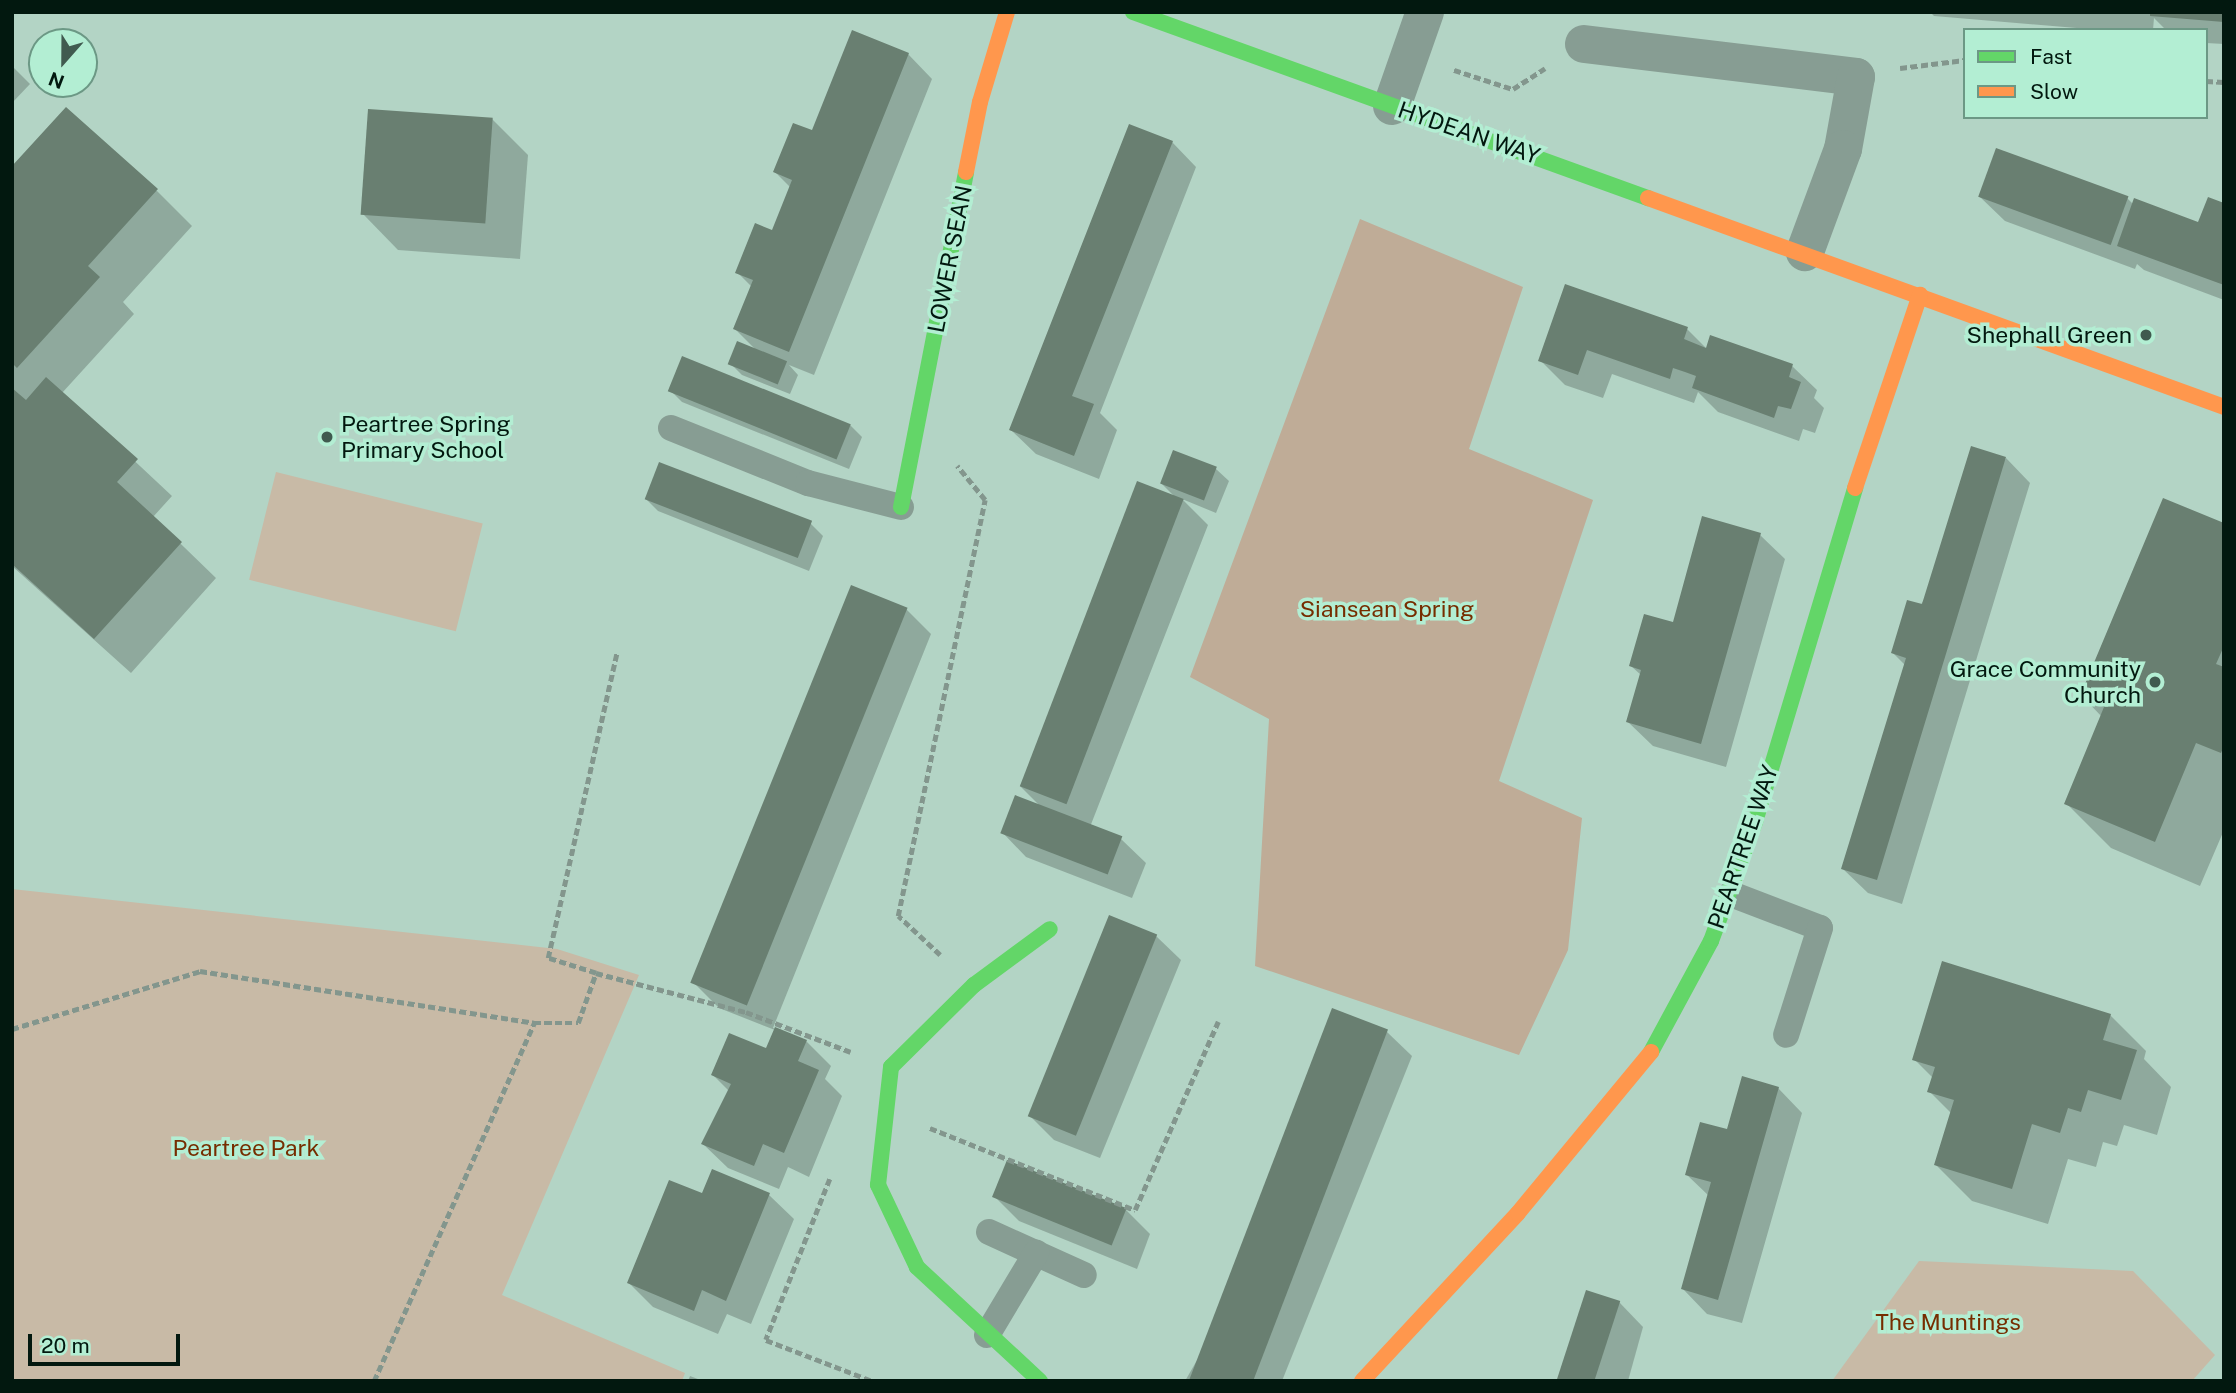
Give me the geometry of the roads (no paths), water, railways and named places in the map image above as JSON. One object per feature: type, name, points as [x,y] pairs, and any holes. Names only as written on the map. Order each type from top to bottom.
[{"type":"street","name":"LOWER SEAN","points":[[901,507],[980,102],[1007,12]]},
{"type":"street","name":"HYDEAN WAY","points":[[1133,12],[1805,252],[2224,407]]},
{"type":"street","points":[[1392,106],[1425,12]]},
{"type":"street","points":[[1584,44],[1856,77],[1843,149],[1805,252]]},
{"type":"street","name":"PEARTREE WAY","points":[[1362,1381],[1518,1213],[1627,1085],[1683,995],[1731,894],[1875,418],[1920,295]]},
{"type":"street","points":[[1040,1381],[987,1335],[917,1267],[878,1185],[891,1067],[974,985],[1050,929]]},
{"type":"lane","points":[[671,428],[807,483],[901,507]]},
{"type":"lane","points":[[1731,894],[1820,928],[1786,1035]]},
{"type":"lane","points":[[989,1232],[1084,1275]]},
{"type":"lane","points":[[987,1335],[1036,1253]]},
{"type":"place","name":"Shephall Green","points":[[2146,335]]},
{"type":"place","name":"Peartree Spring Primary School","points":[[327,437]]},
{"type":"place","name":"Grace Community Church","points":[[2155,682]]},
{"type":"park label","name":"Siansean Spring","points":[[1387,609]]},
{"type":"park label","name":"Peartree Park","points":[[246,1148]]},
{"type":"park label","name":"The Muntings","points":[[1948,1322]]}]
